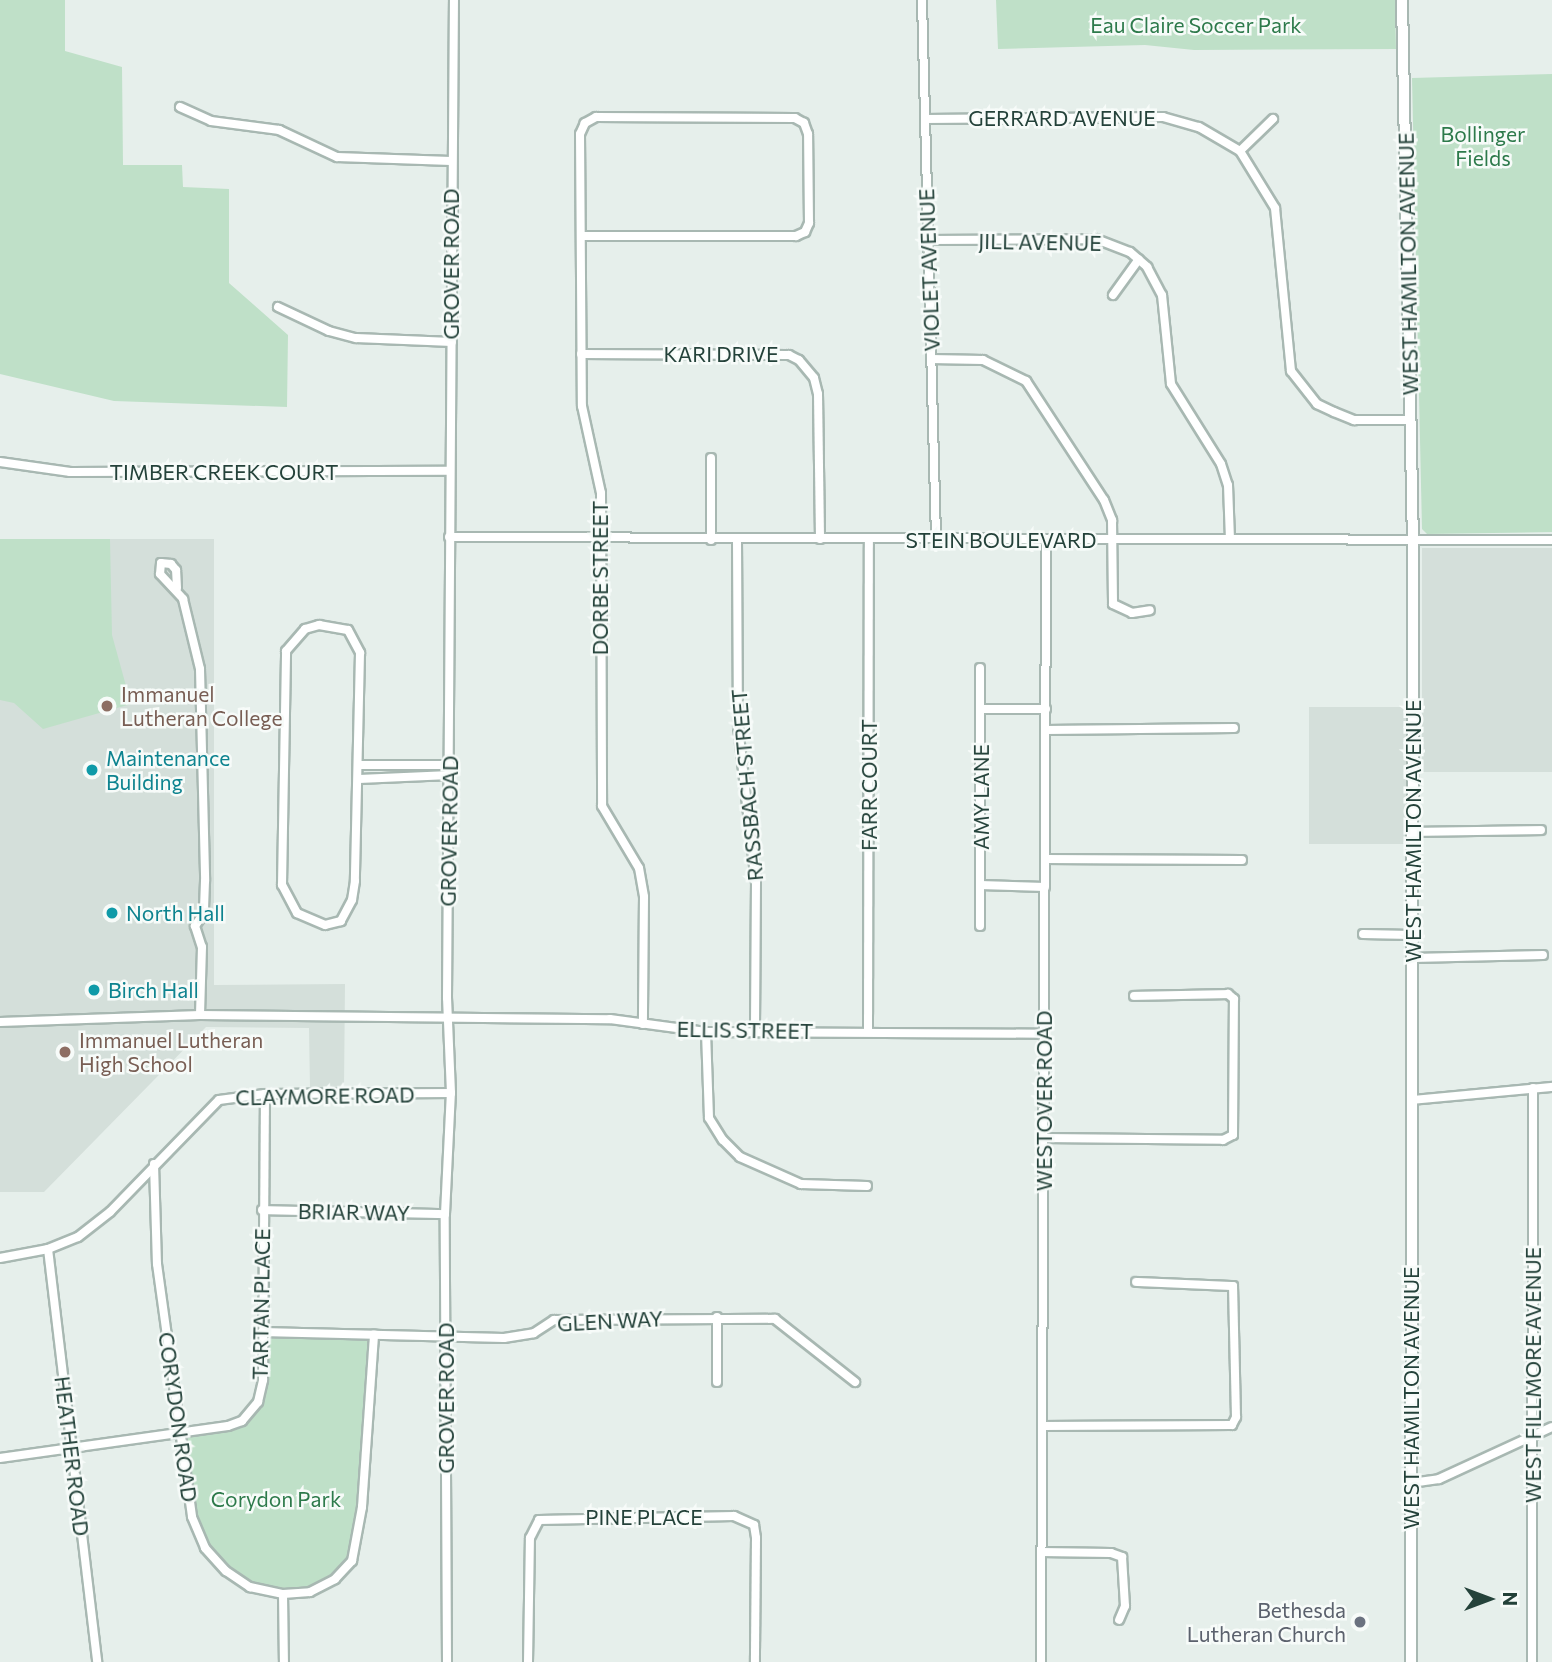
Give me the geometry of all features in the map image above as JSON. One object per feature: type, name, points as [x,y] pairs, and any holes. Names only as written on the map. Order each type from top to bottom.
[{"type":"street","name":"GROVER ROAD","points":[[447,1662],[445,1214],[451,1093],[447,1019],[454,0]]},
{"type":"street","name":"VIOLET AVENUE","points":[[922,0],[936,540]]},
{"type":"street","name":"WEST HAMILTON AVENUE","points":[[1402,0],[1413,542],[1411,1662]]},
{"type":"street","points":[[180,107],[211,121],[279,130],[337,157],[451,161]]},
{"type":"street","name":"DORBE STREET","points":[[581,236],[796,236],[805,232],[809,223],[808,134],[804,123],[794,118],[596,117],[584,123],[580,134],[582,406],[600,493],[601,806],[639,869],[644,897],[643,1024]]},
{"type":"street","name":"GERRARD AVENUE","points":[[925,119],[1163,117],[1199,127],[1240,151],[1275,208],[1291,372],[1317,404],[1334,412],[1354,420],[1411,420]]},
{"type":"street","points":[[1240,151],[1273,119]]},
{"type":"street","name":"JILL AVENUE","points":[[927,240],[1096,239],[1119,246],[1139,259],[1154,275],[1163,295],[1171,384],[1221,464],[1228,485],[1230,539]]},
{"type":"street","points":[[1113,295],[1139,259]]},
{"type":"street","points":[[278,307],[328,331],[356,338],[452,342]]},
{"type":"street","name":"KARI DRIVE","points":[[581,354],[789,355],[799,360],[814,378],[818,394],[820,540]]},
{"type":"street","points":[[932,359],[983,360],[1026,381],[1104,500],[1112,539],[1113,604],[1132,613],[1150,610]]},
{"type":"street","points":[[711,458],[711,540]]},
{"type":"street","name":"TIMBER CREEK COURT","points":[[0,462],[70,472],[450,471]]},
{"type":"street","name":"STEIN BOULEVARD","points":[[449,537],[1413,542],[1552,540]]},
{"type":"street","name":"RASSBACH STREET","points":[[737,540],[738,727],[756,883],[755,1031]]},
{"type":"street","name":"FARR COURT","points":[[868,1031],[869,540]]},
{"type":"street","name":"WESTOVER ROAD","points":[[1041,1662],[1046,541]]},
{"type":"street","points":[[177,588],[200,669],[205,881],[204,913],[195,926],[202,947],[200,1015]]},
{"type":"street","points":[[336,625],[356,639],[359,765],[352,900],[341,921],[325,925],[297,913],[282,885],[286,651],[305,629],[336,625]]},
{"type":"street","name":"AMY LANE","points":[[980,668],[980,926]]},
{"type":"street","points":[[982,709],[1045,709]]},
{"type":"street","points":[[1046,730],[1234,728]]},
{"type":"street","points":[[359,765],[450,765]]},
{"type":"street","points":[[359,779],[450,775]]},
{"type":"street","points":[[1413,832],[1541,830]]},
{"type":"street","points":[[1045,859],[1242,860]]},
{"type":"street","points":[[980,885],[1045,887]]},
{"type":"street","points":[[1363,934],[1412,935]]},
{"type":"street","points":[[1412,958],[1543,955]]},
{"type":"street","points":[[1044,1138],[1223,1140],[1233,1135],[1234,999],[1228,994],[1134,996]]},
{"type":"street","name":"ELLIS STREET","points":[[0,1022],[200,1015],[610,1019],[706,1032],[1044,1034]]},
{"type":"street","points":[[706,1032],[709,1118],[723,1140],[740,1157],[801,1184],[867,1186]]},
{"type":"street","points":[[1412,1100],[1552,1087]]},
{"type":"street","name":"WEST FILLMORE AVENUE","points":[[1532,1662],[1533,1088]]},
{"type":"street","name":"CLAYMORE ROAD","points":[[0,1258],[48,1249],[78,1237],[110,1212],[219,1100],[265,1094],[451,1093]]},
{"type":"street","name":"TARTAN PLACE","points":[[0,1458],[181,1436],[242,1421],[258,1402],[263,1380],[262,1210],[265,1094]]},
{"type":"street","name":"CORYDON ROAD","points":[[154,1164],[157,1264],[192,1517],[205,1548],[226,1571],[250,1587],[283,1594]]},
{"type":"street","name":"BRIAR WAY","points":[[262,1210],[445,1214]]},
{"type":"street","name":"HEATHER ROAD","points":[[48,1249],[97,1662]]},
{"type":"street","points":[[1042,1426],[1232,1425],[1236,1417],[1233,1286],[1136,1282]]},
{"type":"street","points":[[717,1382],[718,1317]]},
{"type":"street","name":"GLEN WAY","points":[[262,1332],[446,1334],[504,1338],[534,1333],[554,1320],[718,1317],[775,1319],[855,1382]]},
{"type":"street","points":[[284,1662],[283,1594],[310,1592],[335,1579],[352,1561],[362,1507],[374,1334]]},
{"type":"street","points":[[1411,1483],[1439,1479],[1552,1427]]},
{"type":"street","name":"PINE PLACE","points":[[528,1662],[530,1538],[539,1520],[734,1516],[754,1525],[756,1538],[755,1662]]},
{"type":"street","points":[[1041,1552],[1111,1553],[1122,1557],[1125,1606],[1119,1620]]},
{"type":"shaded area","name":"Immanuel Lutheran College","points":[[0,539],[214,539],[214,985],[345,984],[344,1088],[310,1088],[309,1028],[206,1027],[44,1192],[0,1192]]},
{"type":"shaded area","points":[[1422,548],[1552,548],[1552,772],[1422,772]]},
{"type":"shaded area","points":[[1309,707],[1407,707],[1407,844],[1309,844]]},
{"type":"green space","points":[[0,0],[65,0],[65,51],[122,67],[123,165],[182,165],[183,187],[229,189],[229,283],[288,335],[287,407],[114,401],[0,374]]},
{"type":"green space","name":"Eau Claire Soccer Park","points":[[996,0],[1395,0],[1396,49],[1194,50],[1145,45],[998,49]]},
{"type":"green space","name":"Bollinger Fields","points":[[1552,74],[1552,532],[1427,534],[1422,529],[1412,78]]},
{"type":"green space","points":[[0,539],[110,539],[112,635],[131,704],[43,729],[14,703],[0,700]]},
{"type":"green space","name":"Corydon Park","points":[[262,1332],[374,1334],[362,1507],[352,1561],[335,1579],[310,1592],[283,1594],[250,1587],[205,1548],[192,1517],[181,1436],[242,1421],[258,1403]]},
{"type":"place","name":"Immanuel Lutheran College","points":[[107,706]]},
{"type":"place","name":"Maintenance Building","points":[[92,770]]},
{"type":"place","name":"North Hall","points":[[112,913]]},
{"type":"place","name":"Birch Hall","points":[[94,990]]},
{"type":"place","name":"Immanuel Lutheran High School","points":[[65,1052]]},
{"type":"place","name":"Bethesda Lutheran Church","points":[[1360,1622]]}]
